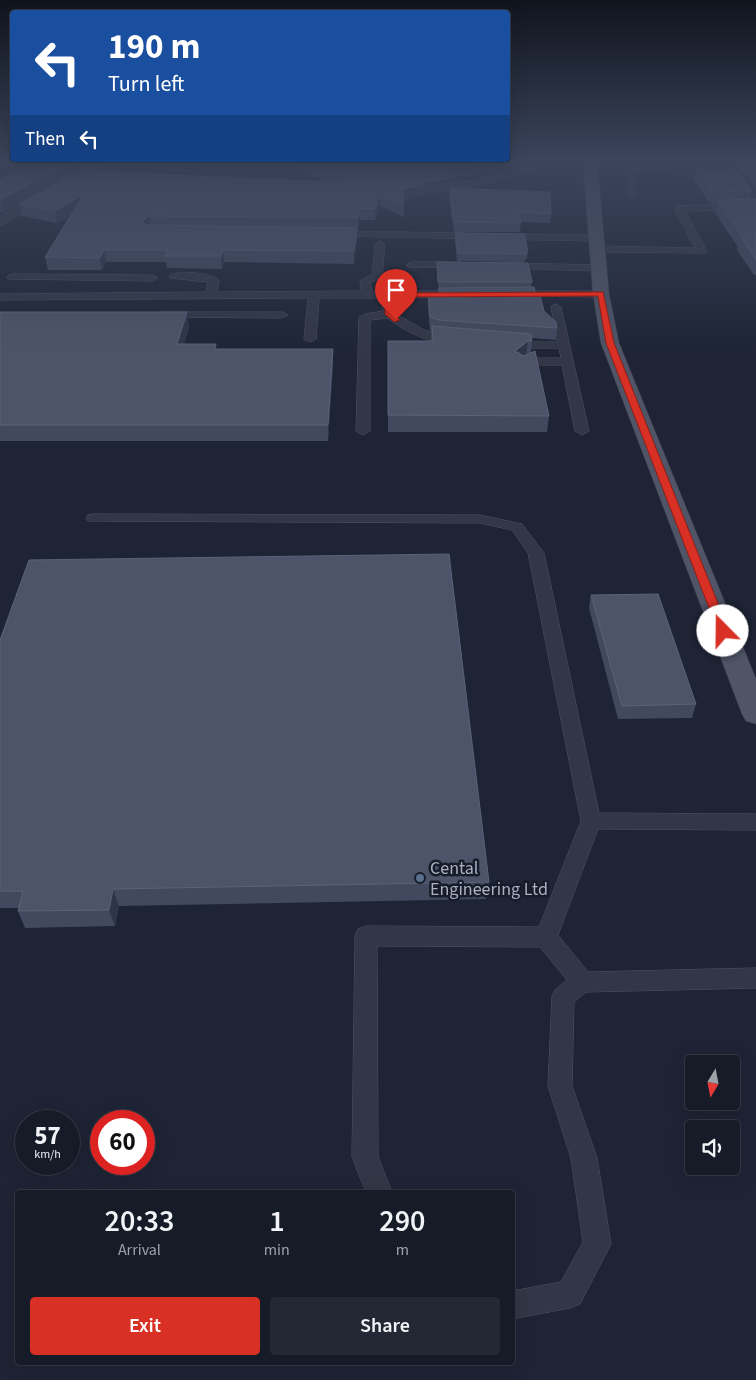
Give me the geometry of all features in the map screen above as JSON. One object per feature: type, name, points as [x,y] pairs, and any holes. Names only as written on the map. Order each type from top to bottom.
[{"type":"main road","points":[[595,225],[601,294],[610,343],[754,705]]},
{"type":"lane","points":[[327,234],[597,252],[702,250],[689,225]]},
{"type":"lane","points":[[367,295],[365,281],[377,277],[380,244]]},
{"type":"lane","points":[[501,266],[597,252]]},
{"type":"lane","points":[[412,265],[471,266]]},
{"type":"lane","points":[[550,274],[552,294]]},
{"type":"lane","points":[[174,276],[205,276],[214,280],[211,296]]},
{"type":"lane","points":[[12,277],[153,278]]},
{"type":"lane","points":[[88,296],[98,278]]},
{"type":"lane","points":[[0,297],[475,294]]},
{"type":"lane","points":[[504,294],[601,294]]},
{"type":"lane","points":[[310,339],[314,295]]},
{"type":"lane","points":[[388,295],[389,314]]},
{"type":"lane","points":[[154,296],[148,312],[282,316]]},
{"type":"lane","points":[[556,308],[582,431]]},
{"type":"lane","points":[[363,432],[365,316],[389,314],[404,327],[430,337],[465,341]]},
{"type":"lane","points":[[498,344],[563,345]]},
{"type":"lane","points":[[521,366],[527,362],[567,361]]},
{"type":"lane","points":[[93,518],[480,519],[517,527],[536,553],[592,821],[546,937]]},
{"type":"lane","points":[[592,821],[756,822]]},
{"type":"lane","points":[[378,1190],[365,1156],[366,936],[546,937]]},
{"type":"lane","points":[[546,937],[582,982]]},
{"type":"lane","points":[[515,1304],[570,1294],[597,1244],[584,1158],[560,1086],[563,997],[582,982],[756,978]]},
{"type":"building","points":[[65,225],[357,228],[354,251],[223,250],[221,256],[165,256],[167,250],[104,250],[100,258],[45,257]]},
{"type":"building","points":[[735,225],[756,225],[756,260],[741,237],[743,237]]},
{"type":"building","points":[[455,233],[524,234],[528,251],[525,251],[526,254],[458,253]]},
{"type":"building","points":[[437,262],[528,263],[532,282],[438,282]]},
{"type":"building","points":[[534,287],[536,295],[540,295],[544,311],[556,322],[557,328],[438,320],[430,317],[428,295],[439,295],[439,288]]},
{"type":"building","points":[[0,312],[187,312],[177,344],[216,344],[215,349],[333,349],[328,425],[0,425]]},
{"type":"building","points":[[432,326],[531,334],[532,341],[528,341],[515,351],[524,356],[535,351],[549,416],[388,415],[388,341],[433,341]]},
{"type":"building","points":[[449,554],[489,882],[113,889],[109,910],[18,911],[23,891],[0,891],[0,640],[29,560]]},
{"type":"building","points":[[658,594],[696,704],[622,706],[591,595]]},
{"type":"place","name":"Cental Engineering Ltd","points":[[420,878]]},
{"type":"route","points":[[396,320],[389,314],[388,295],[601,294],[610,343],[723,631]]}]
